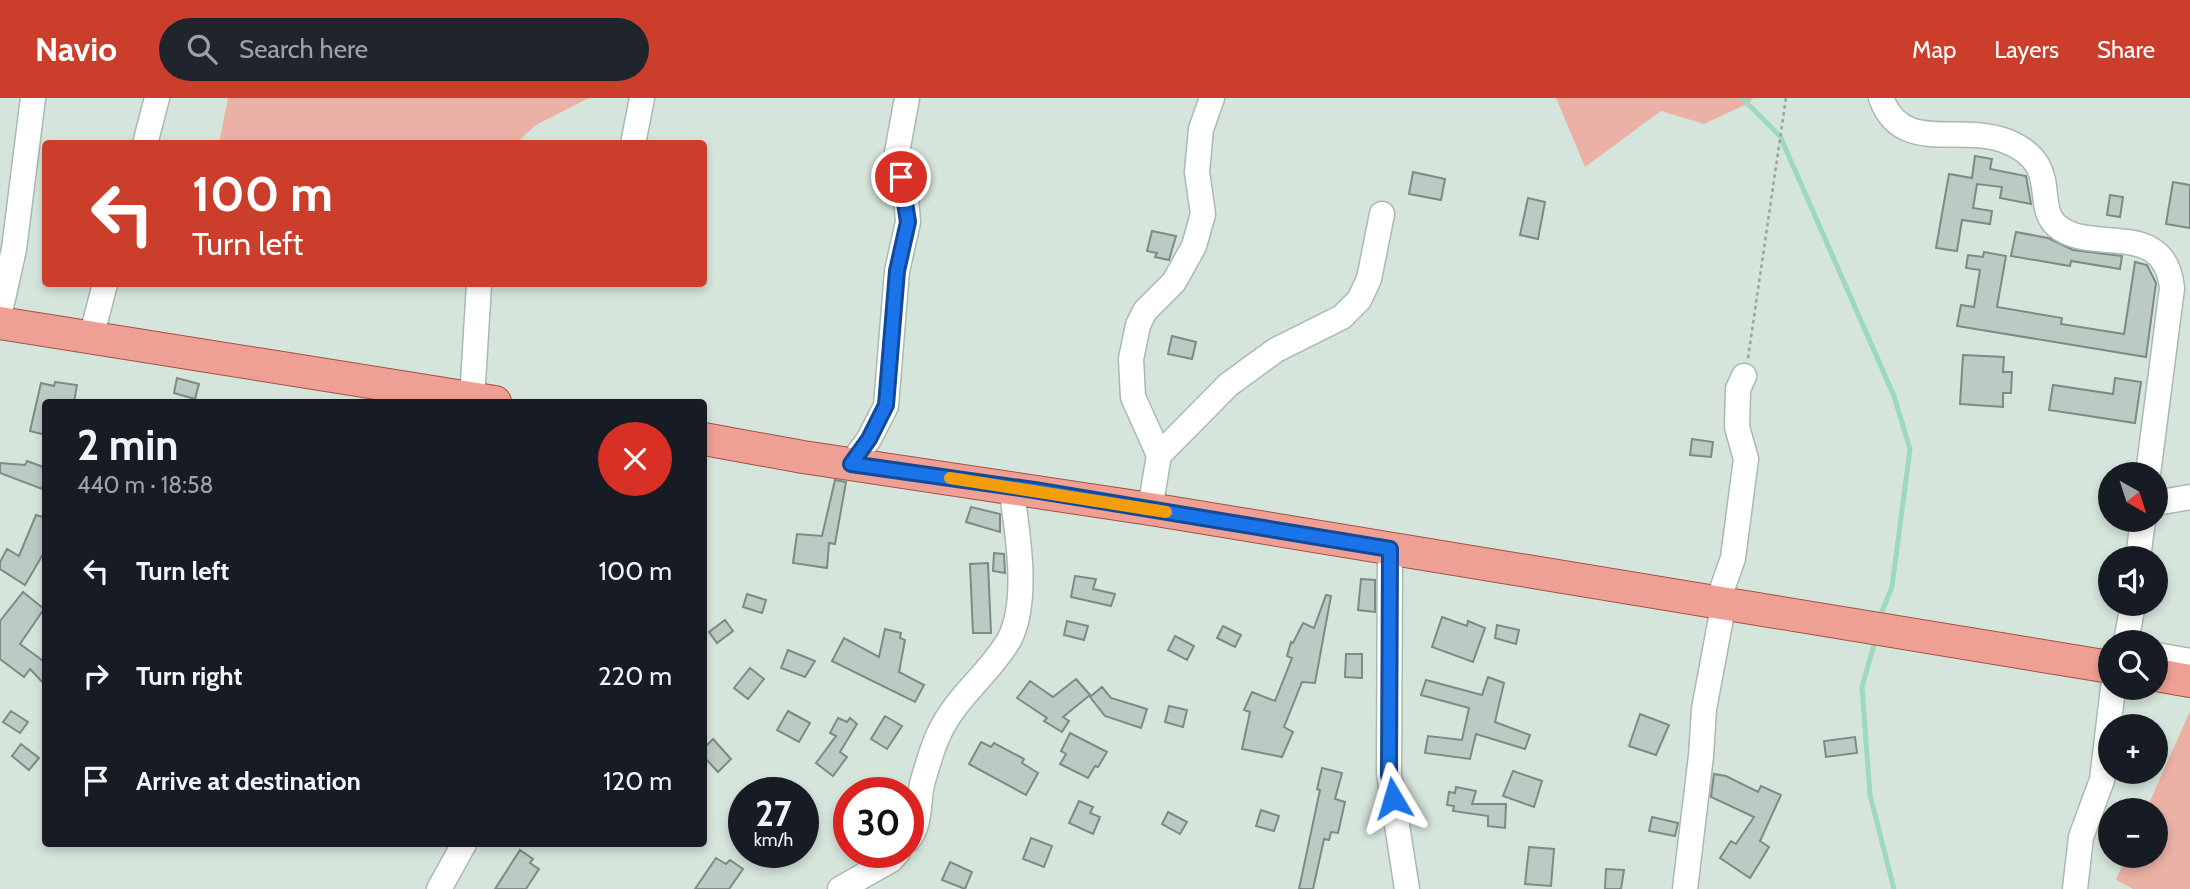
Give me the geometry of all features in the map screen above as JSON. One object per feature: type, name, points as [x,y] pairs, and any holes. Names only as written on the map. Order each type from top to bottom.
[{"type":"main road","points":[[0,323],[469,399]]},
{"type":"main road","points":[[707,440],[1721,601],[2098,665]]},
{"type":"main road","points":[[2168,677],[2190,681]]},
{"type":"street","points":[[0,312],[14,249],[33,98]]},
{"type":"street","points":[[146,140],[157,98]]},
{"type":"street","points":[[634,140],[642,98]]},
{"type":"street","points":[[851,464],[869,439],[886,405],[897,271],[908,222],[906,197],[896,158],[907,98]]},
{"type":"street","points":[[1150,509],[1159,455],[1133,397],[1131,359],[1138,325],[1145,311],[1174,282],[1194,246],[1203,214],[1197,172],[1201,129],[1212,98]]},
{"type":"street","points":[[1881,98],[1886,113],[1894,123],[1906,130],[1973,134],[2005,141],[2027,152],[2040,167],[2050,219],[2061,229],[2074,234],[2139,244],[2155,252],[2167,265],[2172,288],[2150,462]]},
{"type":"street","points":[[1159,455],[1228,385],[1276,350],[1342,317],[1359,300],[1369,279],[1382,214]]},
{"type":"street","points":[[92,338],[104,287]]},
{"type":"street","points":[[479,287],[481,399]]},
{"type":"street","points":[[1685,889],[1701,757],[1703,709],[1721,601],[1733,558],[1746,459],[1737,427],[1738,389],[1744,376]]},
{"type":"street","points":[[924,778],[935,741],[948,715],[1009,639],[1019,615],[1017,536],[1011,487]]},
{"type":"street","points":[[2168,501],[2190,497]]},
{"type":"street","points":[[1390,549],[1389,774],[1407,889]]},
{"type":"street","points":[[2168,657],[2190,661]]},
{"type":"street","points":[[2075,889],[2081,837],[2102,780],[2112,700]]},
{"type":"street","points":[[439,889],[462,847]]},
{"type":"street","points":[[840,889],[877,868]]},
{"type":"path","points":[[1744,376],[1751,346],[1786,98]]},
{"type":"shaded area","points":[[228,98],[589,98],[536,125],[519,140],[220,140]]},
{"type":"shaded area","points":[[1556,98],[1753,98],[1749,103],[1704,124],[1661,111],[1585,167]]},
{"type":"shaded area","points":[[2190,711],[2190,889],[2133,889],[2116,880],[2121,868],[2168,868],[2168,798],[2151,798],[2158,784],[2168,784],[2168,760]]},
{"type":"building","points":[[1975,156],[1992,159],[1990,169],[2026,176],[2031,204],[2000,198],[2002,187],[1977,184],[1973,208],[1992,211],[1990,224],[1962,220],[1957,251],[1936,248],[1949,174],[1972,178]]},
{"type":"building","points":[[1413,172],[1445,179],[1441,200],[1409,194]]},
{"type":"building","points":[[2173,182],[2190,185],[2190,228],[2166,224]]},
{"type":"building","points":[[2110,195],[2123,197],[2120,217],[2107,215]]},
{"type":"building","points":[[1528,198],[1545,202],[1538,239],[1520,235]]},
{"type":"building","points":[[1152,231],[1176,236],[1169,260],[1155,257],[1157,253],[1147,251]]},
{"type":"building","points":[[2016,232],[2048,238],[2073,250],[2122,256],[2120,269],[2071,261],[2070,266],[2011,256]]},
{"type":"building","points":[[1984,252],[2006,256],[1997,307],[2062,318],[2061,324],[2124,334],[2135,262],[2147,265],[2156,283],[2146,357],[1957,326],[1961,305],[1974,307],[1980,270],[1966,268],[1968,255],[1983,257]]},
{"type":"building","points":[[1172,336],[1196,342],[1192,359],[1168,354]]},
{"type":"building","points":[[1963,355],[2004,357],[2003,372],[2012,372],[2011,393],[2003,393],[2003,407],[1960,404]]},
{"type":"building","points":[[177,378],[199,384],[195,399],[174,393]]},
{"type":"building","points":[[2115,378],[2141,382],[2135,423],[2049,410],[2053,385],[2113,394]]},
{"type":"building","points":[[55,382],[77,385],[75,399],[42,399],[42,434],[30,431],[41,383],[54,386]]},
{"type":"building","points":[[1692,439],[1713,442],[1711,457],[1690,455]]},
{"type":"building","points":[[27,461],[42,467],[42,489],[0,473],[0,463],[25,465]]},
{"type":"building","points":[[835,480],[846,482],[835,544],[829,543],[827,568],[793,563],[797,534],[822,536]]},
{"type":"building","points":[[971,507],[1000,514],[1000,532],[966,522]]},
{"type":"building","points":[[36,515],[42,517],[42,556],[25,585],[0,569],[0,562],[7,549],[19,556]]},
{"type":"building","points":[[994,553],[1004,554],[1005,573],[993,571]]},
{"type":"building","points":[[988,563],[991,633],[973,633],[970,564]]},
{"type":"building","points":[[1075,576],[1096,579],[1093,589],[1115,594],[1111,606],[1071,597]]},
{"type":"building","points":[[1361,579],[1375,580],[1375,612],[1358,610]]},
{"type":"building","points":[[23,592],[42,607],[42,612],[20,644],[42,660],[42,682],[30,669],[24,677],[0,659],[0,621]]},
{"type":"building","points":[[747,594],[766,600],[762,613],[743,607]]},
{"type":"building","points":[[1326,595],[1331,596],[1315,683],[1302,682],[1284,727],[1293,732],[1282,757],[1242,749],[1250,712],[1244,710],[1252,692],[1275,701],[1292,658],[1287,656],[1291,642],[1293,643],[1303,623],[1314,628]]},
{"type":"building","points":[[1442,617],[1467,626],[1468,621],[1485,628],[1473,662],[1432,647]]},
{"type":"building","points":[[725,620],[733,631],[717,643],[709,632]]},
{"type":"building","points":[[1067,621],[1088,626],[1084,640],[1064,635]]},
{"type":"building","points":[[1497,625],[1519,630],[1516,644],[1495,638]]},
{"type":"building","points":[[1223,626],[1241,635],[1235,647],[1217,638]]},
{"type":"building","points":[[885,629],[901,633],[900,638],[905,640],[899,672],[924,685],[915,702],[832,661],[844,638],[879,657]]},
{"type":"building","points":[[1175,636],[1194,646],[1187,660],[1168,650]]},
{"type":"building","points":[[788,650],[815,661],[805,677],[781,668]]},
{"type":"building","points":[[1346,654],[1362,654],[1362,678],[1345,677]]},
{"type":"building","points":[[750,668],[764,679],[748,699],[734,688]]},
{"type":"building","points":[[1488,677],[1504,683],[1495,722],[1530,735],[1525,749],[1476,734],[1470,759],[1425,753],[1428,736],[1462,740],[1469,708],[1421,695],[1426,680],[1482,695]]},
{"type":"building","points":[[1076,679],[1090,695],[1063,717],[1069,721],[1062,732],[1044,721],[1047,718],[1017,698],[1030,681],[1053,697]]},
{"type":"building","points":[[1102,687],[1111,698],[1147,709],[1141,728],[1105,716],[1090,697]]},
{"type":"building","points":[[1169,706],[1187,710],[1183,727],[1165,722]]},
{"type":"building","points":[[11,711],[28,722],[20,733],[3,722]]},
{"type":"building","points":[[788,711],[810,723],[799,742],[777,730]]},
{"type":"building","points":[[1640,714],[1669,725],[1656,755],[1629,746]]},
{"type":"building","points":[[885,716],[902,726],[887,749],[871,739]]},
{"type":"building","points":[[838,718],[847,722],[850,718],[857,724],[840,752],[847,757],[833,776],[816,763],[836,736],[830,733]]},
{"type":"building","points":[[1070,733],[1107,752],[1088,778],[1060,764],[1066,754],[1061,751]]},
{"type":"building","points":[[1855,737],[1857,753],[1826,757],[1824,741]]},
{"type":"building","points":[[713,739],[731,759],[718,772],[707,760],[707,745]]},
{"type":"building","points":[[981,742],[991,747],[994,743],[1024,759],[1022,763],[1038,773],[1026,795],[969,764]]},
{"type":"building","points":[[21,744],[39,758],[29,770],[12,756]]},
{"type":"building","points":[[1322,768],[1342,773],[1335,799],[1345,802],[1338,833],[1331,832],[1329,840],[1324,839],[1313,889],[1299,889],[1320,790],[1317,789]]},
{"type":"building","points":[[1513,771],[1542,781],[1534,807],[1503,796]]},
{"type":"building","points":[[1714,774],[1726,776],[1758,792],[1761,786],[1781,795],[1760,841],[1769,847],[1750,878],[1720,858],[1731,841],[1736,844],[1754,817],[1711,797]]},
{"type":"building","points":[[1456,787],[1476,791],[1472,804],[1506,804],[1505,828],[1488,826],[1488,816],[1453,811],[1454,806],[1447,805],[1449,792],[1455,793]]},
{"type":"building","points":[[1079,801],[1093,807],[1090,813],[1100,817],[1093,834],[1069,823]]},
{"type":"building","points":[[1261,810],[1279,816],[1274,831],[1256,826]]},
{"type":"building","points":[[1168,812],[1187,822],[1180,834],[1162,824]]},
{"type":"building","points":[[1652,817],[1678,823],[1675,836],[1649,831]]},
{"type":"building","points":[[1031,838],[1052,846],[1044,867],[1023,859]]},
{"type":"building","points":[[1529,847],[1554,849],[1551,886],[1525,884]]},
{"type":"building","points":[[520,850],[533,859],[530,863],[539,869],[526,889],[495,889]]},
{"type":"building","points":[[716,858],[726,864],[728,862],[728,868],[743,869],[729,889],[695,889]]},
{"type":"building","points":[[950,862],[972,872],[965,889],[942,880]]},
{"type":"building","points":[[1606,869],[1624,870],[1621,889],[1605,889]]},
{"type":"waterway","points":[[1742,98],[1780,136],[1894,396],[1910,449],[1892,587],[1880,616]]},
{"type":"waterway","points":[[1876,638],[1862,687],[1870,795],[1894,889]]},
{"type":"slow traffic","points":[[950,478],[1166,512]]},
{"type":"route","points":[[901,177],[908,222],[897,271],[886,405],[869,439],[851,464],[1034,490],[1390,549],[1389,774],[1393,798]]}]
